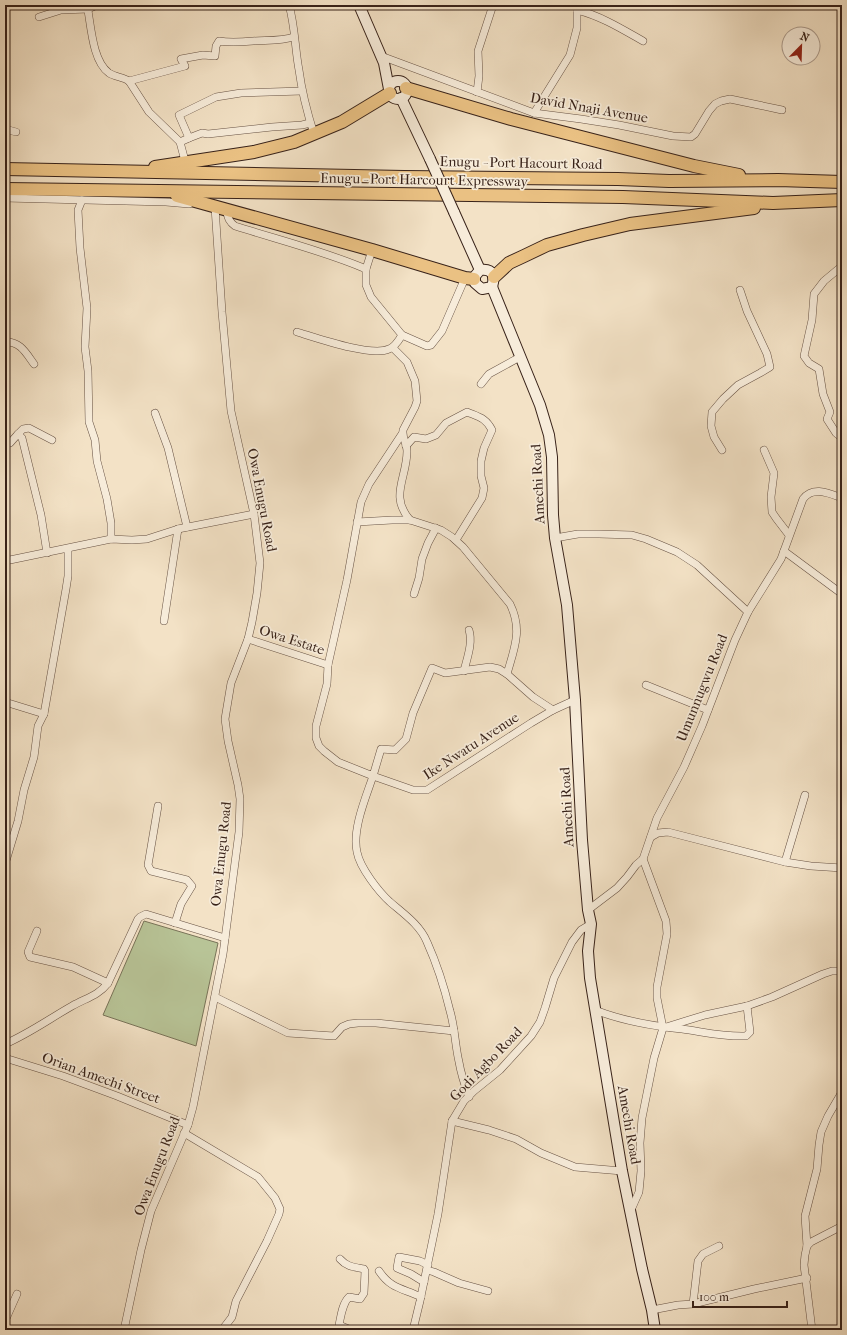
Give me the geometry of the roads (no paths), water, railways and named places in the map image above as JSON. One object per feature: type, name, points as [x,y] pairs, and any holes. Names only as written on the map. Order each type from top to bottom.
[{"type":"highway","points":[[5,169],[127,171],[185,161],[254,152],[294,142],[312,128],[342,122],[398,90],[694,166],[744,176],[778,180]]},
{"type":"highway","name":"Enugu - Port Hacourt Road","points":[[127,171],[670,181],[778,180],[842,182]]},
{"type":"highway","name":"Enugu - Port Harcourt Expressway","points":[[5,189],[624,197],[773,203],[842,200]]},
{"type":"highway","points":[[165,192],[372,250],[473,276]]},
{"type":"highway","points":[[493,282],[509,263],[547,245],[630,224],[756,207],[773,203]]},
{"type":"main road","points":[[359,5],[454,212],[475,283],[482,289],[493,282],[492,274],[487,270],[473,276]]},
{"type":"main road","points":[[383,60],[398,90]]},
{"type":"main road","name":"Amechi Road","points":[[493,282],[520,357],[540,405],[549,435],[552,457],[555,538],[567,605],[575,700],[582,840],[588,910],[591,924],[588,951],[590,978],[622,1171],[655,1330]]},
{"type":"street","points":[[39,17],[61,10],[97,5]]},
{"type":"street","points":[[289,5],[292,16],[302,91],[312,128]]},
{"type":"street","points":[[476,92],[479,76],[478,51],[493,5]]},
{"type":"street","points":[[88,7],[95,49],[104,68],[107,72],[114,76],[129,81],[149,112],[180,142],[185,161]]},
{"type":"street","points":[[534,113],[570,55],[577,28],[577,8],[643,40]]},
{"type":"street","points":[[129,81],[185,66],[181,59],[203,55],[215,56],[216,46],[219,41],[228,43],[284,40],[294,38]]},
{"type":"street","name":"David Nnaji Avenue","points":[[383,60],[534,113],[581,118],[673,136],[691,137],[695,134],[714,104],[721,101],[730,99],[782,110]]},
{"type":"street","points":[[188,138],[179,115],[216,96],[241,93],[302,91]]},
{"type":"street","points":[[180,142],[202,133],[208,134],[302,125],[312,128]]},
{"type":"street","points":[[5,129],[16,132]]},
{"type":"street","points":[[5,198],[166,202],[220,208],[230,223],[235,226],[322,253],[366,269]]},
{"type":"street","points":[[82,200],[78,210],[80,248],[88,308],[85,347],[88,371],[89,422],[96,440],[97,461],[107,499],[111,523],[111,539]]},
{"type":"street","name":"Owa Enugu Road","points":[[124,1330],[151,1211],[188,1124],[192,1107],[215,997],[225,938],[239,832],[240,799],[225,719],[231,683],[248,639],[258,593],[260,563],[254,514],[231,411],[222,312],[220,208]]},
{"type":"street","points":[[372,250],[366,269],[366,285],[371,297],[402,335],[427,346],[431,345],[442,331],[473,276]]},
{"type":"street","points":[[842,266],[824,281],[814,294],[812,320],[804,356],[809,363],[819,369],[824,394],[830,412],[827,419],[836,433],[842,438]]},
{"type":"street","points":[[722,450],[714,437],[711,426],[712,412],[738,385],[770,367],[767,354],[747,310],[740,290]]},
{"type":"street","points":[[297,332],[329,342],[367,350],[383,351],[392,348],[402,335]]},
{"type":"street","points":[[5,342],[10,341],[23,348],[34,364]]},
{"type":"street","name":"Ike Nwatu Avenue","points":[[392,348],[407,362],[415,381],[416,407],[402,434],[369,484],[361,502],[344,595],[328,665],[327,684],[316,726],[316,738],[319,746],[338,762],[413,790],[427,790],[531,723],[553,710],[575,700]]},
{"type":"street","points":[[481,384],[488,374],[520,357]]},
{"type":"street","points":[[406,446],[414,437],[426,439],[436,435],[446,423],[467,412],[488,422],[492,430],[484,448],[481,461],[481,476],[484,488],[482,498],[456,540]]},
{"type":"street","points":[[155,413],[168,448],[187,527]]},
{"type":"street","points":[[5,444],[10,443],[20,436],[23,429],[29,428],[52,440]]},
{"type":"street","points":[[402,434],[407,455],[402,480],[401,503],[404,513],[410,520]]},
{"type":"street","points":[[20,436],[41,515],[47,553]]},
{"type":"street","points":[[764,450],[774,473],[772,512],[789,535]]},
{"type":"street","name":"Umunnugwu Road","points":[[588,910],[617,888],[636,865],[643,859],[657,818],[684,767],[735,640],[748,612],[776,567],[784,551],[803,499],[814,491],[820,491],[842,498]]},
{"type":"street","points":[[5,561],[111,539],[147,539],[178,529],[254,514]]},
{"type":"street","points":[[357,522],[410,520],[441,530],[456,540],[463,547],[510,604],[515,613],[517,637],[507,674]]},
{"type":"street","points":[[414,594],[419,578],[422,559],[436,528]]},
{"type":"street","points":[[164,621],[178,529]]},
{"type":"street","points":[[555,538],[578,534],[599,534],[632,535],[646,539],[677,552],[697,565],[748,612]]},
{"type":"street","points":[[5,864],[18,821],[24,790],[34,757],[38,726],[44,714],[67,583],[68,549]]},
{"type":"street","points":[[784,551],[842,594]]},
{"type":"street","points":[[464,671],[470,647],[469,630]]},
{"type":"street","name":"Owa Estate","points":[[248,639],[328,665]]},
{"type":"street","points":[[469,1097],[459,1062],[450,1010],[427,941],[414,922],[376,888],[360,861],[357,852],[358,826],[381,749],[395,750],[406,739],[413,713],[432,668],[445,673],[476,668],[490,667],[499,669],[553,710]]},
{"type":"street","points":[[646,685],[708,710]]},
{"type":"street","points":[[5,702],[44,714]]},
{"type":"street","points":[[785,862],[805,795]]},
{"type":"street","points":[[158,806],[148,865],[151,870],[188,880],[192,886],[181,904],[175,923]]},
{"type":"street","points":[[650,837],[658,833],[668,832],[785,862],[811,866],[842,868]]},
{"type":"street","points":[[631,1210],[639,1192],[642,1118],[654,1058],[663,1028],[657,998],[657,987],[667,934],[666,921],[643,859]]},
{"type":"street","points":[[5,1044],[22,1037],[72,1006],[98,994],[108,983],[140,917],[146,914],[225,938]]},
{"type":"street","name":"Godi Agbo Road","points":[[413,1330],[442,1194],[452,1121],[464,1102],[474,1091],[500,1070],[531,1036],[540,1022],[554,978],[572,942],[581,930],[591,924]]},
{"type":"street","points":[[37,931],[28,952],[30,957],[73,967],[108,983]]},
{"type":"street","points":[[663,1028],[706,1015],[747,1006],[772,997],[823,974],[832,971],[842,971]]},
{"type":"street","points":[[215,997],[288,1033],[334,1036],[342,1027],[349,1024],[358,1023],[376,1023],[454,1031]]},
{"type":"street","points":[[596,1010],[663,1028],[720,1036],[746,1036],[750,1032],[747,1006]]},
{"type":"street","name":"Orian Amechi Street","points":[[5,1058],[63,1076],[188,1124]]},
{"type":"street","points":[[808,1246],[805,1216],[817,1170],[821,1132],[828,1116],[842,1092]]},
{"type":"street","points":[[452,1121],[489,1130],[516,1139],[541,1153],[575,1167],[622,1171]]},
{"type":"street","points":[[184,1132],[258,1177],[272,1193],[280,1209],[267,1241],[236,1300],[232,1317],[222,1330]]},
{"type":"street","points":[[812,1330],[807,1278],[804,1265],[805,1255],[811,1242],[842,1226]]},
{"type":"street","points":[[694,1304],[698,1261],[703,1254],[719,1246]]},
{"type":"street","points":[[424,1282],[411,1274],[399,1270],[397,1268],[399,1257],[420,1261],[434,1272],[459,1284],[488,1291]]},
{"type":"street","points":[[340,1259],[352,1268],[364,1269],[365,1271],[364,1293],[360,1299],[349,1297],[345,1301],[341,1315],[339,1325],[351,1330]]},
{"type":"street","points":[[379,1271],[385,1280],[393,1286],[405,1289],[421,1297]]},
{"type":"street","points":[[652,1310],[678,1305],[694,1304],[807,1278]]},
{"type":"street","points":[[5,1322],[17,1294]]}]
